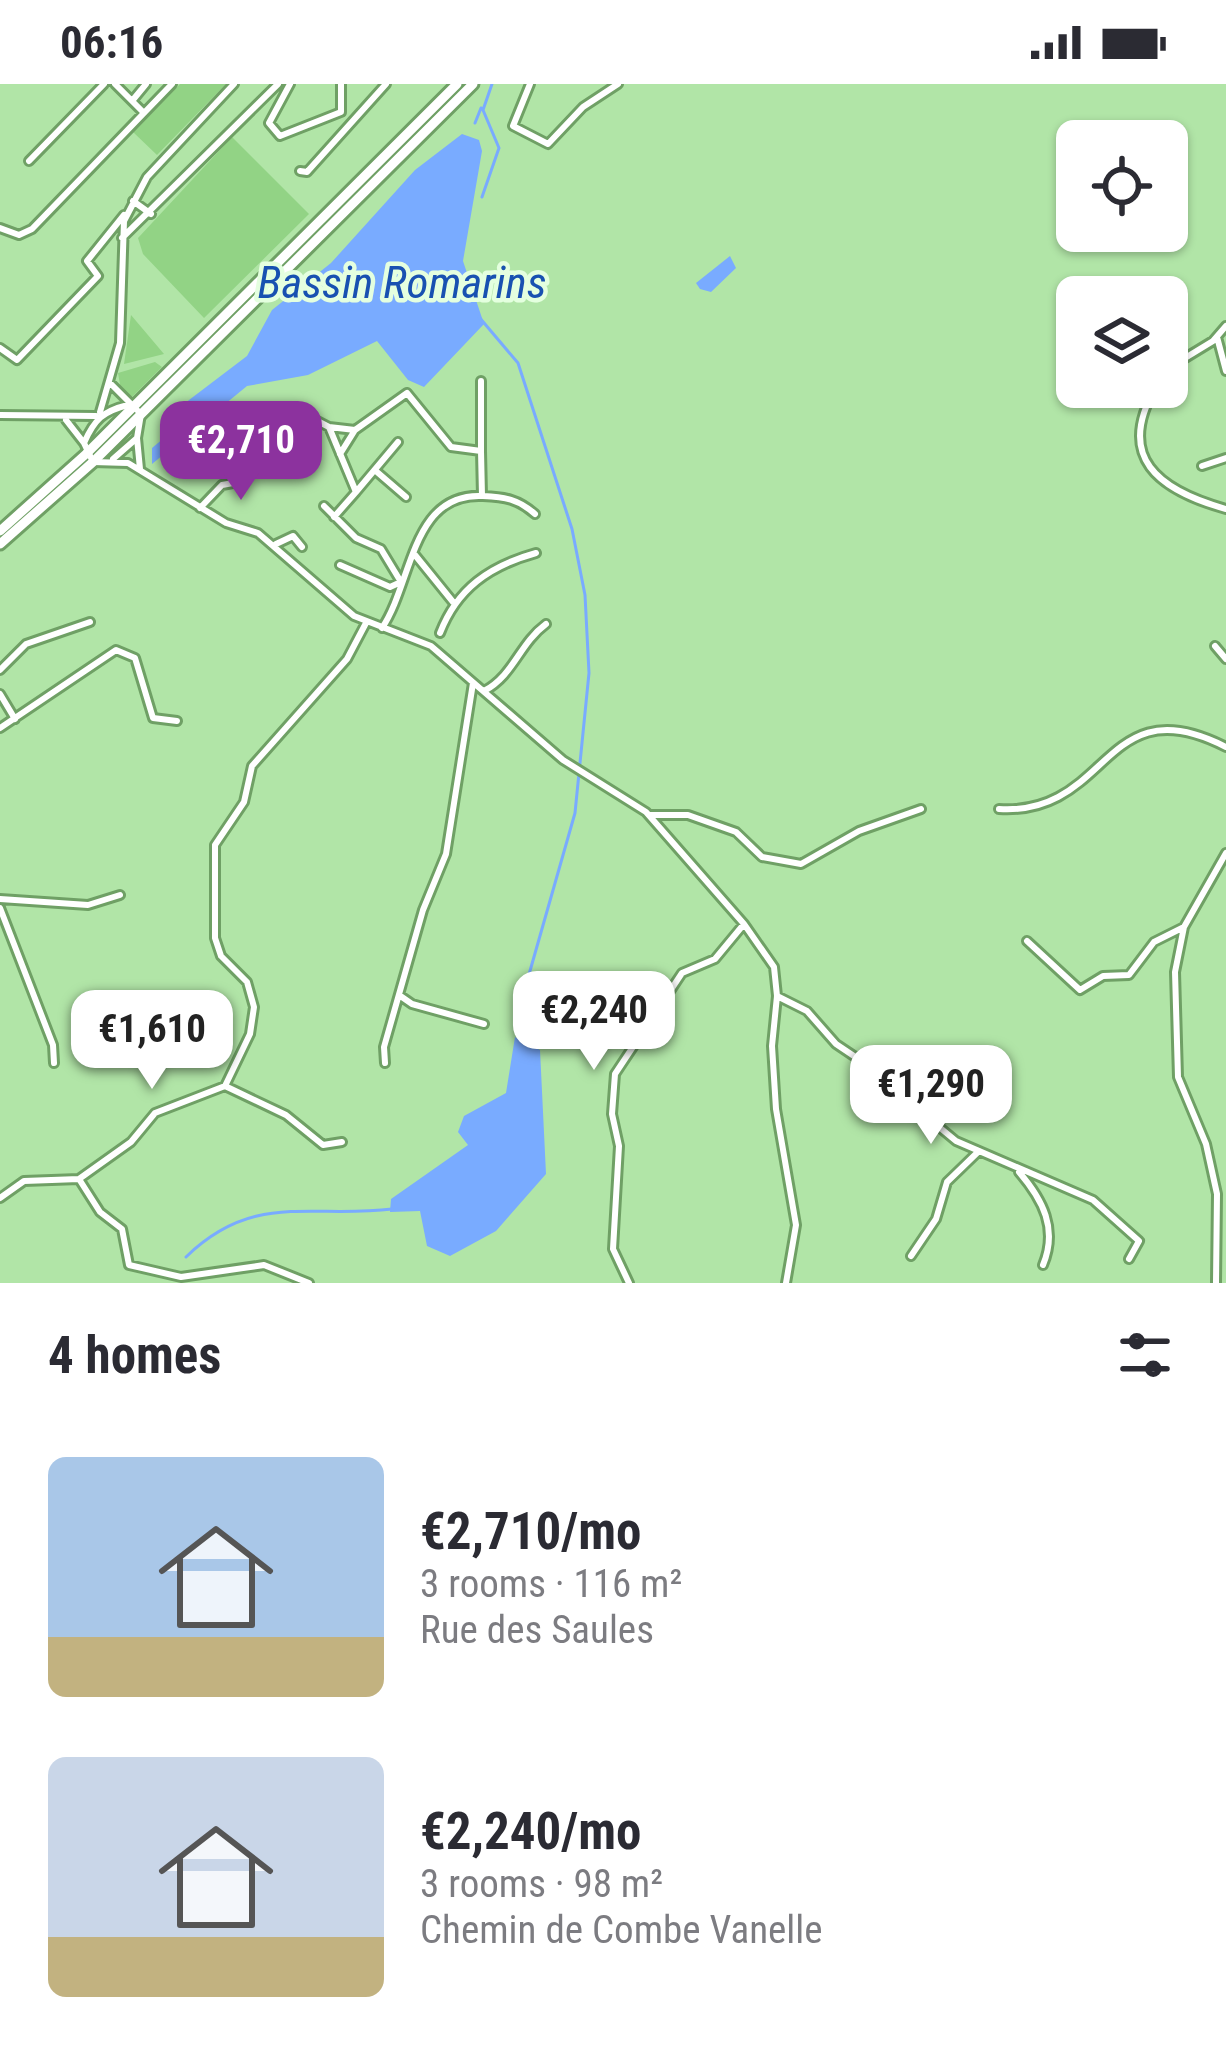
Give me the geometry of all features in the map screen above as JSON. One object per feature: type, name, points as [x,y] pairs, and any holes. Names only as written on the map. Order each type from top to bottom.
[{"type":"main road","points":[[134,409],[457,84]]},
{"type":"main road","points":[[0,531],[88,453],[473,84]]},
{"type":"main road","points":[[0,544],[88,453]]},
{"type":"street","points":[[29,161],[104,84]]},
{"type":"street","points":[[115,84],[144,113]]},
{"type":"street","points":[[132,100],[146,84]]},
{"type":"street","points":[[0,228],[19,235],[32,229],[172,84]]},
{"type":"street","points":[[0,349],[16,360],[99,275],[87,261],[127,213],[157,165],[234,84]]},
{"type":"street","points":[[122,238],[278,84]]},
{"type":"street","points":[[290,84],[271,115],[273,133],[280,136],[341,112]]},
{"type":"street","points":[[341,84],[341,112],[350,121]]},
{"type":"street","points":[[300,171],[307,172],[386,84]]},
{"type":"street","points":[[530,84],[513,126],[548,144],[584,107],[619,84]]},
{"type":"street","points":[[133,201],[151,214]]},
{"type":"street","points":[[88,453],[120,344],[122,238],[127,213]]},
{"type":"street","points":[[1226,326],[1222,337],[1226,371]]},
{"type":"street","points":[[1188,357],[1222,337]]},
{"type":"street","points":[[481,381],[482,496]]},
{"type":"street","points":[[110,383],[134,409],[140,469]]},
{"type":"street","points":[[340,454],[355,430],[407,393],[452,447],[481,451]]},
{"type":"street","points":[[1144,408],[1136,432],[1144,460],[1174,489],[1226,509]]},
{"type":"street","points":[[0,415],[66,420],[134,409]]},
{"type":"street","points":[[274,434],[300,412],[329,427],[355,430]]},
{"type":"street","points":[[66,420],[88,453],[140,469],[200,508],[276,544],[366,623],[430,646],[578,771],[651,814],[688,815],[736,832],[763,857],[801,864],[859,831],[920,809]]},
{"type":"street","points":[[329,427],[356,492]]},
{"type":"street","points":[[110,461],[137,438]]},
{"type":"street","points":[[334,517],[398,442]]},
{"type":"street","points":[[1202,466],[1226,458]]},
{"type":"street","points":[[376,471],[406,497]]},
{"type":"street","points":[[200,508],[221,485],[244,482],[248,475]]},
{"type":"street","points":[[382,628],[441,504],[452,496],[482,496],[520,502],[535,514]]},
{"type":"street","points":[[324,506],[356,538],[381,549],[401,582]]},
{"type":"street","points":[[276,544],[293,536],[302,547]]},
{"type":"street","points":[[440,633],[454,602],[502,564],[536,553]]},
{"type":"street","points":[[415,555],[454,602]]},
{"type":"street","points":[[340,565],[390,587],[401,582]]},
{"type":"street","points":[[0,670],[26,644],[90,622]]},
{"type":"street","points":[[0,1198],[24,1181],[79,1179],[131,1142],[155,1113],[225,1086],[250,1034],[254,1007],[247,982],[221,956],[215,938],[215,844],[244,802],[252,766],[347,659],[366,623]]},
{"type":"street","points":[[484,691],[507,676],[530,636],[546,624]]},
{"type":"street","points":[[1215,646],[1226,659]]},
{"type":"street","points":[[0,728],[108,653],[125,650],[138,663],[153,718],[177,721]]},
{"type":"street","points":[[385,1063],[399,994],[446,854],[473,683]]},
{"type":"street","points":[[0,694],[15,719]]},
{"type":"street","points":[[999,809],[1045,808],[1061,800],[1121,745],[1161,728],[1198,734],[1226,747]]},
{"type":"street","points":[[651,814],[656,826],[744,924],[774,967],[776,1109],[796,1225],[786,1283]]},
{"type":"street","points":[[1216,1283],[1216,1194],[1206,1144],[1178,1077],[1175,973],[1184,927],[1226,853]]},
{"type":"street","points":[[0,899],[88,905],[120,895]]},
{"type":"street","points":[[0,908],[53,1046],[54,1063]]},
{"type":"street","points":[[629,1283],[613,1249],[619,1145],[612,1114],[615,1074],[682,973],[715,958],[744,924]]},
{"type":"street","points":[[1027,940],[1080,990],[1103,976],[1129,975],[1139,954],[1184,927]]},
{"type":"street","points":[[399,994],[412,1004],[484,1024]]},
{"type":"street","points":[[778,996],[808,1011],[836,1044],[909,1093],[921,1112],[956,1141],[1093,1200],[1138,1241],[1129,1259]]},
{"type":"street","points":[[225,1086],[286,1115],[323,1145],[342,1142]]},
{"type":"street","points":[[911,1256],[936,1219],[947,1182],[979,1151]]},
{"type":"street","points":[[1016,1168],[1044,1202],[1050,1248],[1043,1265]]},
{"type":"street","points":[[79,1179],[100,1212],[122,1229],[130,1265],[182,1277],[264,1264],[309,1283]]},
{"type":"green space","points":[[180,84],[226,84],[157,155],[133,132]]},
{"type":"green space","points":[[232,137],[309,214],[204,318],[143,254],[138,238]]},
{"type":"green space","points":[[131,315],[164,354],[124,364]]},
{"type":"green space","points":[[155,362],[162,367],[131,398],[122,396],[118,373]]},
{"type":"water","name":"Bassin Romarins","points":[[462,134],[479,140],[482,151],[463,261],[484,324],[424,387],[408,380],[377,341],[308,375],[247,386],[152,464],[152,448],[164,438],[164,419],[247,356],[272,310],[331,263],[415,170]]},
{"type":"water","points":[[730,256],[736,268],[711,292],[700,289],[696,283]]},
{"type":"water","points":[[515,1037],[540,1050],[546,1174],[496,1231],[450,1256],[427,1246],[420,1211],[390,1212],[391,1199],[468,1145],[458,1132],[464,1116],[506,1093]]},
{"type":"waterway","points":[[482,197],[499,148],[483,110],[492,84]]},
{"type":"waterway","points":[[475,123],[481,108]]},
{"type":"waterway","points":[[479,317],[518,363],[572,529],[585,595],[589,673],[575,813],[518,1013],[522,1040]]},
{"type":"waterway","points":[[186,1257],[211,1236],[260,1215],[392,1209]]}]
